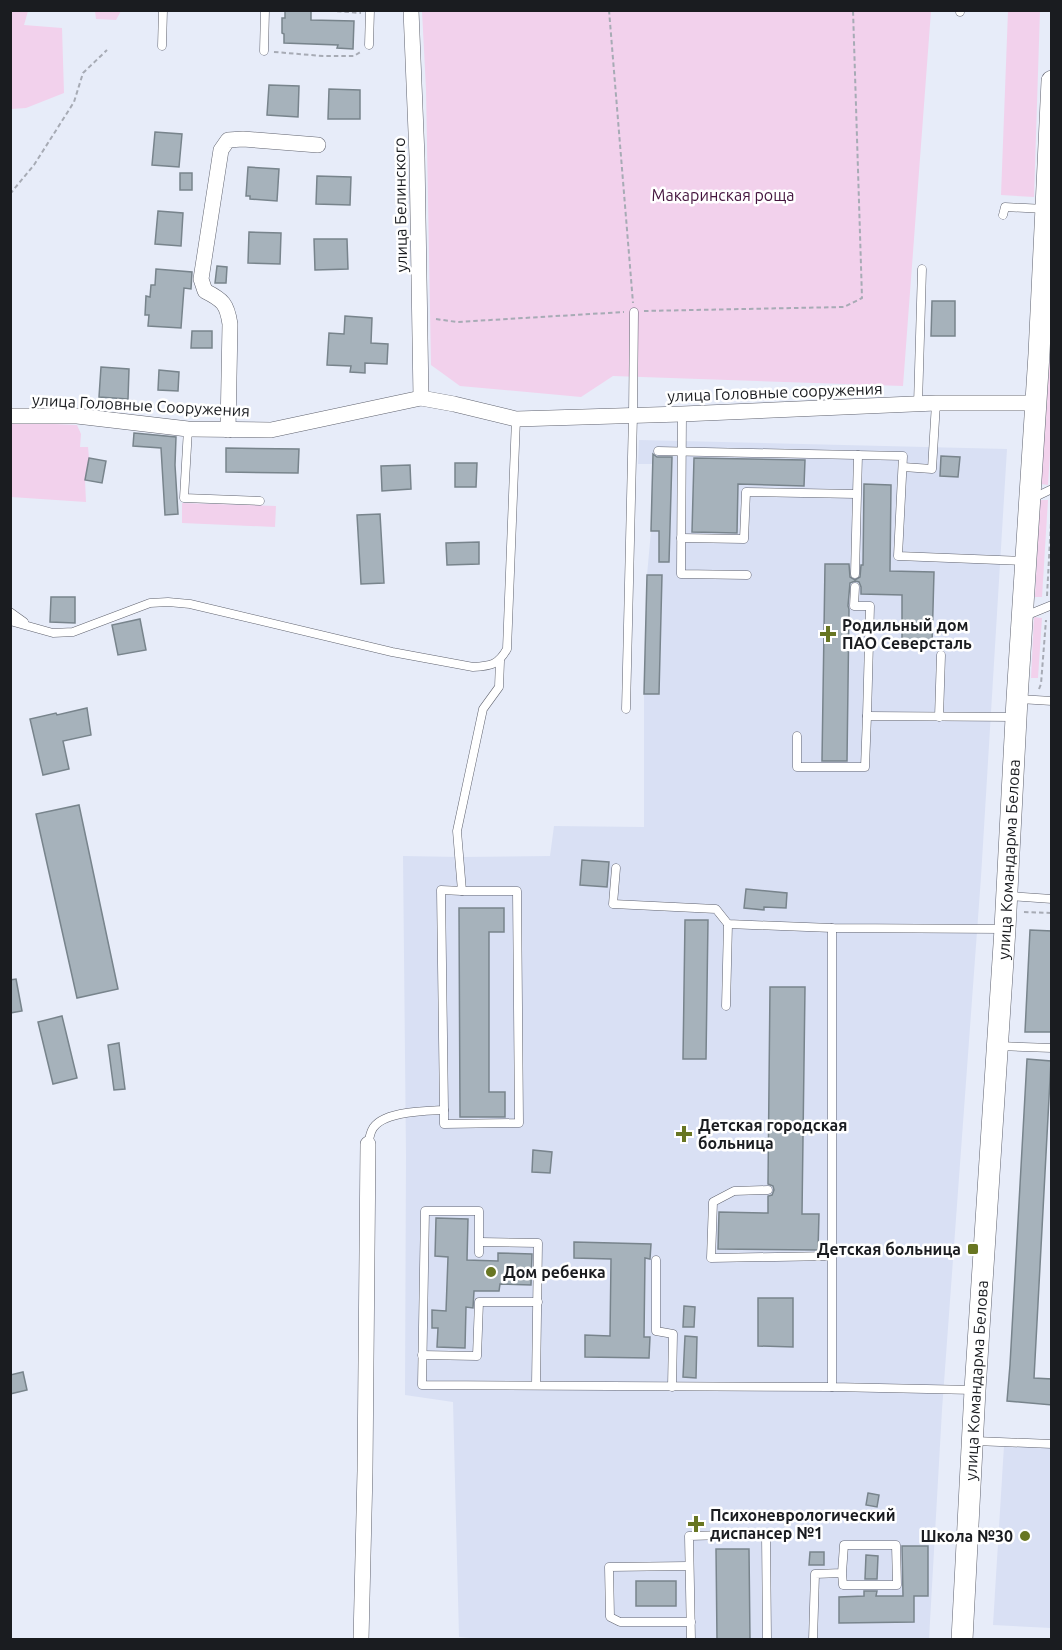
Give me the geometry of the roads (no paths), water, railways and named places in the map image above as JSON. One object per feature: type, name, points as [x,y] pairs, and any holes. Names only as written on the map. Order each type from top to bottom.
[{"type":"main road","name":"улица Командарма Белова","points":[[962,1640],[1029,500],[1047,268],[1046,209],[1052,81]]},
{"type":"street","name":"улица Белинского","points":[[411,10],[417,156],[421,398]]},
{"type":"street","points":[[228,430],[230,324],[228,310],[219,298],[205,291],[201,279],[221,150],[228,140],[243,139],[318,145]]},
{"type":"street","name":"улица Головные Сооружения","points":[[10,416],[77,416],[188,429],[271,430],[421,398],[516,418]]},
{"type":"street","name":"улица Головные сооружения","points":[[516,418],[633,416],[936,403],[1036,403]]},
{"type":"street","points":[[361,1640],[368,1144]]},
{"type":"lane","points":[[162,46],[163,10]]},
{"type":"lane","points":[[264,51],[265,10]]},
{"type":"lane","points":[[369,45],[370,12]]},
{"type":"lane","points":[[1003,215],[1005,207],[1046,209]]},
{"type":"lane","points":[[918,404],[922,269]]},
{"type":"lane","points":[[626,709],[634,312]]},
{"type":"lane","points":[[903,467],[932,469],[936,403]]},
{"type":"lane","points":[[682,414],[681,574],[747,575]]},
{"type":"lane","points":[[462,891],[457,831],[483,709],[499,687],[500,661],[507,649],[516,418]]},
{"type":"lane","points":[[188,429],[184,498],[261,501]]},
{"type":"lane","points":[[658,451],[903,456],[898,556],[1026,561]]},
{"type":"lane","points":[[855,574],[858,456]]},
{"type":"lane","points":[[1029,500],[1052,489]]},
{"type":"lane","points":[[681,538],[744,539],[746,492],[856,494]]},
{"type":"lane","points":[[797,735],[797,767],[865,767],[870,606],[854,606],[855,587]]},
{"type":"lane","points":[[10,621],[53,633],[73,632],[150,603],[168,602],[190,604],[392,652],[473,668],[500,661]]},
{"type":"lane","points":[[1023,617],[1052,605]]},
{"type":"lane","points":[[10,612],[27,625]]},
{"type":"lane","points":[[939,717],[941,655]]},
{"type":"lane","points":[[867,716],[939,717],[1017,708],[1052,701]]},
{"type":"lane","points":[[616,868],[613,904],[716,909],[728,924],[726,1006]]},
{"type":"lane","points":[[441,890],[462,891],[517,891],[519,1123],[444,1124],[441,890]]},
{"type":"lane","points":[[728,924],[832,928],[1006,912],[1052,898]]},
{"type":"lane","points":[[832,928],[832,1387]]},
{"type":"lane","points":[[998,1046],[1052,1048]]},
{"type":"lane","points":[[368,1144],[372,1129],[382,1118],[420,1111],[444,1110]]},
{"type":"lane","points":[[768,1190],[734,1191],[713,1202],[711,1258],[832,1256]]},
{"type":"lane","points":[[479,1253],[479,1211],[426,1211],[422,1385],[975,1390]]},
{"type":"lane","points":[[480,1242],[538,1243],[536,1385]]},
{"type":"lane","points":[[656,1260],[656,1331],[673,1334],[672,1387]]},
{"type":"lane","points":[[422,1355],[477,1356],[479,1302],[538,1302]]},
{"type":"lane","points":[[972,1441],[1052,1444]]},
{"type":"lane","points":[[691,1640],[688,1536],[766,1534],[767,1640]]},
{"type":"lane","points":[[844,1545],[896,1545],[897,1585],[843,1585],[842,1574],[844,1545]]},
{"type":"lane","points":[[688,1566],[609,1567],[610,1617],[620,1622],[691,1622]]},
{"type":"lane","points":[[813,1640],[815,1574],[842,1574]]},
{"type":"place","name":"Родильный дом ПАО Северсталь","points":[[828,634]]},
{"type":"place","name":"Детская городская больница","points":[[684,1134]]},
{"type":"place","name":"Детская больница","points":[[973,1249]]},
{"type":"place","name":"Дом ребенка","points":[[491,1272]]},
{"type":"place","name":"Психоневрологический диспансер №1","points":[[696,1524]]},
{"type":"place","name":"Школа №30","points":[[1025,1536]]},
{"type":"park label","name":"Макаринская роща","points":[[723,195]]}]
